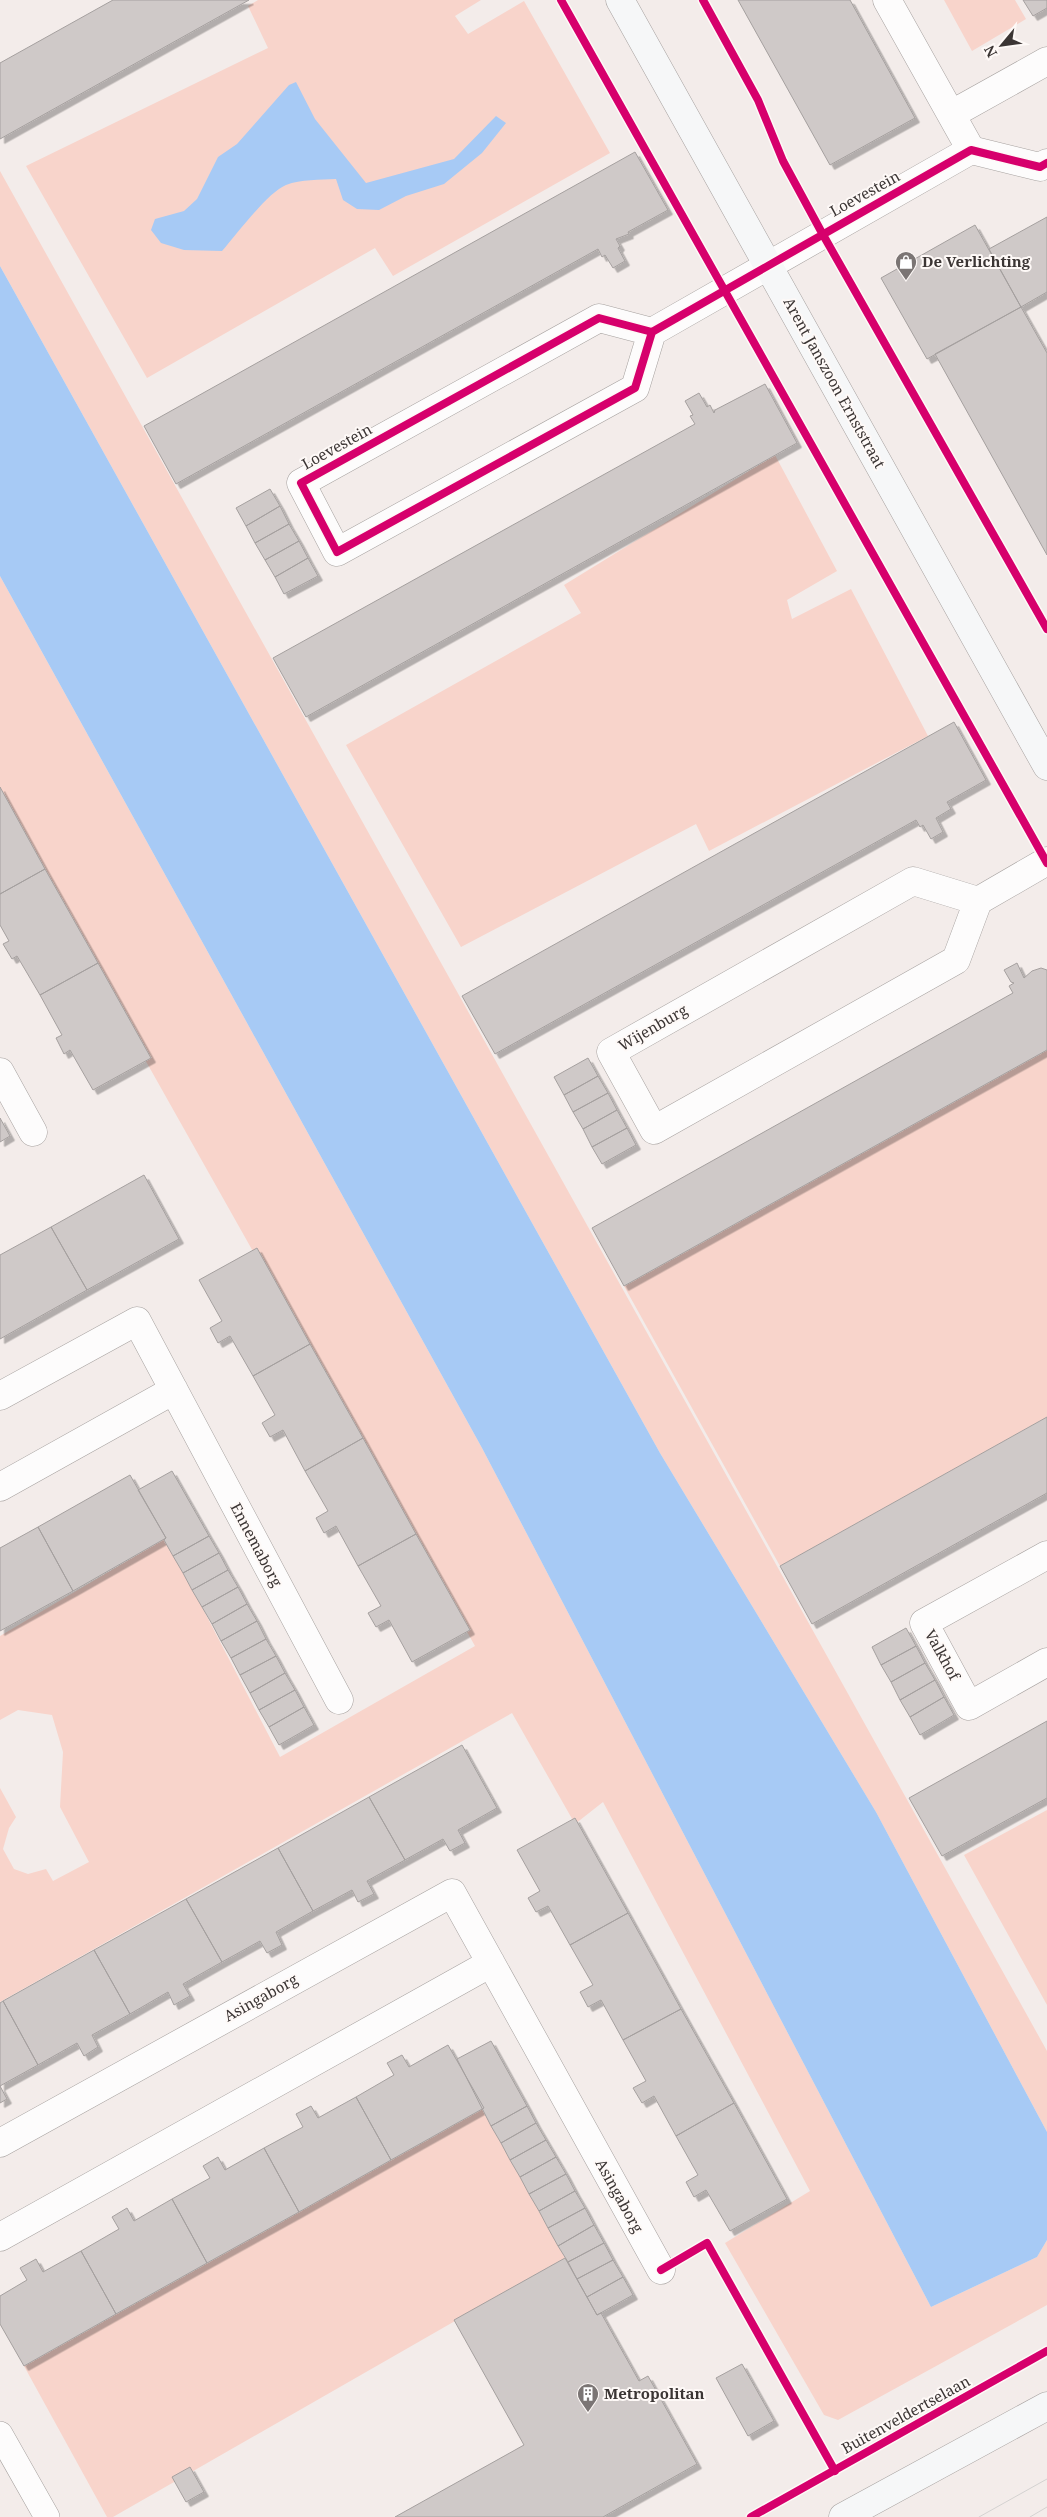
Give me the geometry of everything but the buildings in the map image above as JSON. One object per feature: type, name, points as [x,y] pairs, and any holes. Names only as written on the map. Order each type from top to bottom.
[{"type":"street","name":"Arent Janszoon Ernststraat","points":[[620,0],[1047,766]]},
{"type":"street","points":[[887,0],[971,150],[1040,167],[1047,163]]},
{"type":"street","points":[[952,114],[1047,61]]},
{"type":"street","name":"Loevestein","points":[[652,332],[599,318],[301,483],[337,552],[635,388],[652,332],[971,150]]},
{"type":"street","points":[[978,901],[1047,861]]},
{"type":"street","name":"Wijenburg","points":[[913,881],[978,901],[956,960],[654,1130],[611,1052],[913,881]]},
{"type":"street","points":[[0,1072],[33,1132]]},
{"type":"street","name":"Ennemaborg","points":[[0,1396],[137,1321],[339,1700]]},
{"type":"street","points":[[0,1487],[174,1390]]},
{"type":"street","name":"Valkhof","points":[[1047,1554],[924,1623],[969,1706],[1047,1662]]},
{"type":"street","name":"Asingaborg","points":[[0,2143],[452,1893],[660,2270]]},
{"type":"street","points":[[0,2237],[491,1963]]},
{"type":"street","points":[[843,2517],[1047,2406]]},
{"type":"lane","points":[[0,2434],[47,2517]]},
{"type":"shaded area","points":[[258,0],[481,0],[455,16],[468,34],[524,1],[610,153],[393,276],[375,248],[147,378],[26,166],[268,48],[248,6]]},
{"type":"shaded area","points":[[944,0],[1015,0],[1026,19],[972,51]]},
{"type":"shaded area","points":[[0,171],[1047,2051],[1047,2132],[876,1812],[660,1453],[0,266]]},
{"type":"shaded area","points":[[775,455],[837,571],[787,600],[792,619],[851,589],[928,736],[709,851],[696,824],[461,947],[346,745],[581,613],[564,585]]},
{"type":"shaded area","points":[[0,576],[482,1448],[931,2307],[1037,2257],[1047,2240],[1047,2305],[838,2420],[824,2415],[725,2243],[810,2191],[603,1802],[575,1824],[512,1713],[0,2002],[0,1788],[16,1817],[9,1828],[3,1849],[14,1869],[28,1874],[46,1869],[53,1881],[89,1862],[60,1807],[63,1752],[52,1715],[18,1710],[0,1720],[0,1636],[166,1538],[280,1757],[475,1646],[0,802]]},
{"type":"shaded area","points":[[1047,1050],[1047,1417],[780,1566],[624,1286]]},
{"type":"shaded area","points":[[1047,1810],[1047,2005],[964,1855]]},
{"type":"shaded area","points":[[484,2108],[565,2258],[113,2517],[107,2517],[24,2366]]},
{"type":"water","points":[[296,82],[315,119],[366,183],[454,159],[496,116],[506,123],[482,153],[444,184],[406,196],[379,210],[357,209],[343,200],[336,179],[311,180],[286,185],[270,196],[222,251],[184,250],[161,243],[151,230],[155,219],[184,211],[197,199],[218,157],[237,144],[289,85]]},
{"type":"water","points":[[0,266],[660,1453],[876,1812],[1047,2132],[1047,2240],[1037,2257],[931,2307],[482,1448],[0,576]]},
{"type":"tram line","points":[[979,2517],[1047,2479]]},
{"type":"tram line","points":[[1030,2517],[1047,2507]]},
{"type":"cycle path","points":[[561,0],[1047,863]]},
{"type":"cycle path","points":[[703,0],[758,100],[783,161],[822,233],[1047,629]]},
{"type":"cycle path","points":[[652,332],[635,388],[337,552],[301,483],[599,318],[652,332],[971,150],[1040,167],[1047,163]]},
{"type":"cycle path","points":[[661,2270],[707,2243],[835,2471]]},
{"type":"cycle path","name":"Buitenveldertselaan","points":[[751,2517],[1047,2351]]},
{"type":"place","name":"De Verlichting","points":[[906,281]]},
{"type":"place","name":"Metropolitan","points":[[588,2413]]}]
